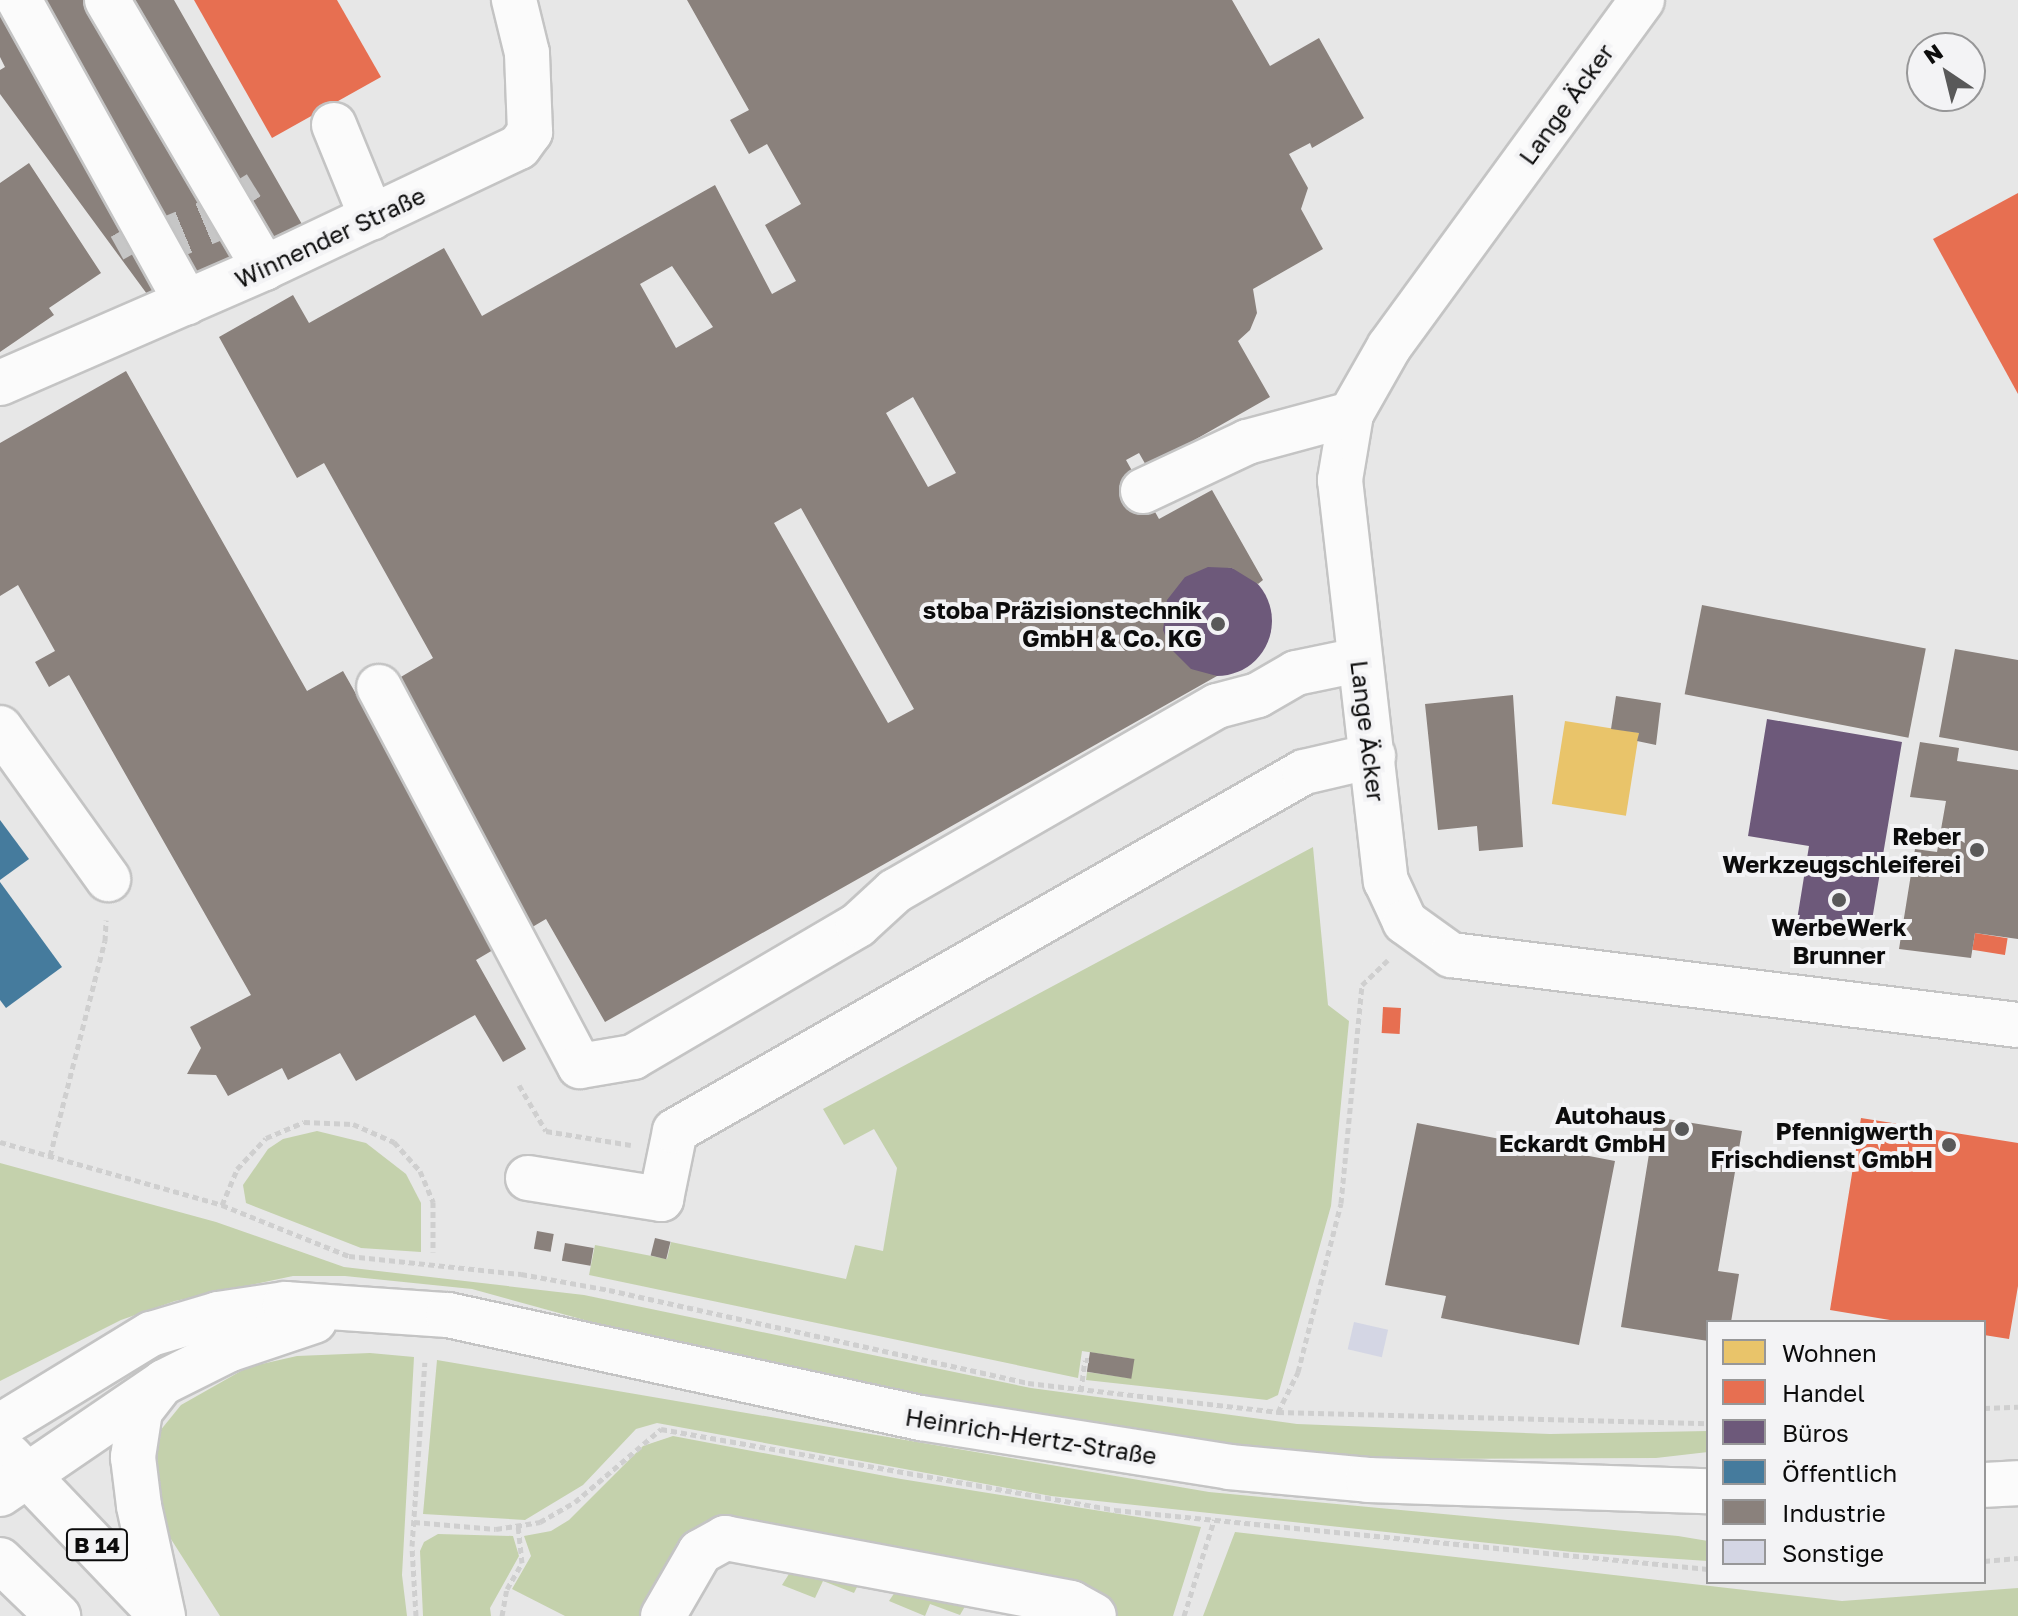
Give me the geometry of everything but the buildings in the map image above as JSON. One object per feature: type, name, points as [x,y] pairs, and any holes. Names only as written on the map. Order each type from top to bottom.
[{"type":"main road","points":[[19,0],[187,303]]},
{"type":"main road","points":[[107,0],[264,268]]},
{"type":"main road","name":"Winnender Straße","points":[[0,383],[187,303],[505,157],[530,132],[527,53],[514,0]]},
{"type":"main road","name":"Lange Äcker","points":[[1642,0],[1389,347],[1351,414],[1340,480],[1386,881],[1397,910],[1416,933],[1451,955],[2018,1025]]},
{"type":"main road","points":[[334,125],[372,218]]},
{"type":"main road","points":[[1143,491],[1247,442],[1351,414]]},
{"type":"main road","points":[[379,687],[580,1066],[633,1057],[858,925],[895,891],[1203,713],[1258,695],[1296,673],[1359,660]]},
{"type":"main road","points":[[0,728],[108,879]]},
{"type":"main road","points":[[528,1178],[661,1199],[675,1131],[1304,772],[1373,756]]},
{"type":"main road","name":"Heinrich-Hertz-Straße","points":[[0,1426],[151,1334],[218,1314],[285,1304],[365,1307],[448,1315],[891,1412],[1229,1467],[1398,1482],[1706,1491]]},
{"type":"main road","name":"Heinrich-Hertz-Straße","points":[[10,1473],[164,1382],[228,1350],[365,1307]]},
{"type":"main road","points":[[162,1616],[139,1506],[133,1457],[140,1411],[164,1382]]},
{"type":"main road","name":"B 14","points":[[10,1473],[162,1616]]},
{"type":"main road","points":[[1986,1485],[2018,1483]]},
{"type":"main road","points":[[663,1616],[700,1552],[719,1538],[1071,1603],[1094,1616]]},
{"type":"main road","points":[[0,1560],[58,1616]]},
{"type":"path","points":[[50,1156],[105,941],[108,879]]},
{"type":"path","points":[[1278,1412],[1298,1372],[1341,1203],[1362,985],[1416,933]]},
{"type":"path","points":[[519,1085],[546,1131],[671,1152]]},
{"type":"path","points":[[222,1205],[237,1169],[266,1138],[304,1122],[353,1124],[394,1142],[420,1171],[433,1202],[433,1252]]},
{"type":"path","points":[[0,1142],[222,1205],[349,1256],[521,1274],[609,1290],[901,1356],[1081,1391],[1278,1412],[1706,1423]]},
{"type":"path","points":[[1081,1391],[1089,1360]]},
{"type":"path","points":[[416,1616],[414,1522],[425,1362]]},
{"type":"path","points":[[1986,1408],[2018,1407]]},
{"type":"path","points":[[414,1522],[518,1527],[558,1514],[661,1429],[1115,1510],[1706,1569]]},
{"type":"path","points":[[1184,1616],[1214,1520]]},
{"type":"path","points":[[502,1616],[507,1589],[522,1563],[518,1527]]},
{"type":"path","points":[[1986,1561],[2018,1558]]},
{"type":"green space","points":[[1313,847],[1328,1005],[1349,1021],[1331,1206],[1278,1395],[1267,1400],[1086,1380],[1087,1372],[1130,1378],[1133,1359],[1082,1351],[1078,1378],[589,1275],[595,1245],[667,1259],[671,1242],[846,1279],[855,1245],[883,1251],[897,1168],[874,1129],[844,1145],[823,1109]]},
{"type":"green space","points":[[317,1131],[366,1143],[406,1174],[421,1203],[421,1252],[361,1248],[246,1203],[243,1185],[268,1149],[283,1139]]},
{"type":"green space","points":[[0,1163],[216,1222],[344,1267],[584,1295],[1031,1388],[1297,1424],[1550,1434],[1706,1431],[1706,1452],[1656,1458],[1409,1459],[1245,1448],[1062,1424],[650,1338],[472,1289],[345,1276],[293,1276],[175,1301],[121,1320],[0,1381]]},
{"type":"green space","points":[[370,1353],[414,1357],[402,1575],[407,1616],[220,1616],[169,1536],[155,1494],[155,1437],[181,1405],[248,1367],[297,1356]]},
{"type":"green space","points":[[437,1360],[1209,1492],[1678,1536],[1706,1541],[1706,1561],[1572,1552],[1051,1496],[657,1423],[636,1429],[583,1485],[525,1520],[423,1514]]},
{"type":"green space","points":[[673,1436],[901,1479],[1201,1527],[1173,1616],[1111,1616],[730,1534],[651,1616],[565,1616],[512,1589],[531,1556],[524,1536],[551,1531],[569,1520],[643,1446]]},
{"type":"green space","points":[[1235,1532],[1842,1601],[2018,1588],[2018,1616],[1203,1616]]},
{"type":"green space","points":[[438,1534],[513,1536],[519,1556],[490,1608],[491,1616],[423,1616],[420,1551],[424,1542]]},
{"type":"green space","points":[[794,1566],[862,1577],[854,1593],[823,1581],[815,1598],[782,1585]]},
{"type":"green space","points":[[895,1592],[971,1596],[960,1615],[930,1604],[925,1616],[889,1601]]},
{"type":"tunnel","points":[[130,226],[143,249],[242,208],[228,186]]},
{"type":"place","name":"stoba Präzisionstechnik GmbH & Co. KG","points":[[1218,624]]},
{"type":"place","name":"Reber Werkzeugschleiferei","points":[[1977,850]]},
{"type":"place","name":"WerbeWerk Brunner","points":[[1839,900]]},
{"type":"place","name":"Autohaus Eckardt GmbH","points":[[1682,1129]]},
{"type":"place","name":"Pfennigwerth Frischdienst GmbH","points":[[1949,1145]]}]
